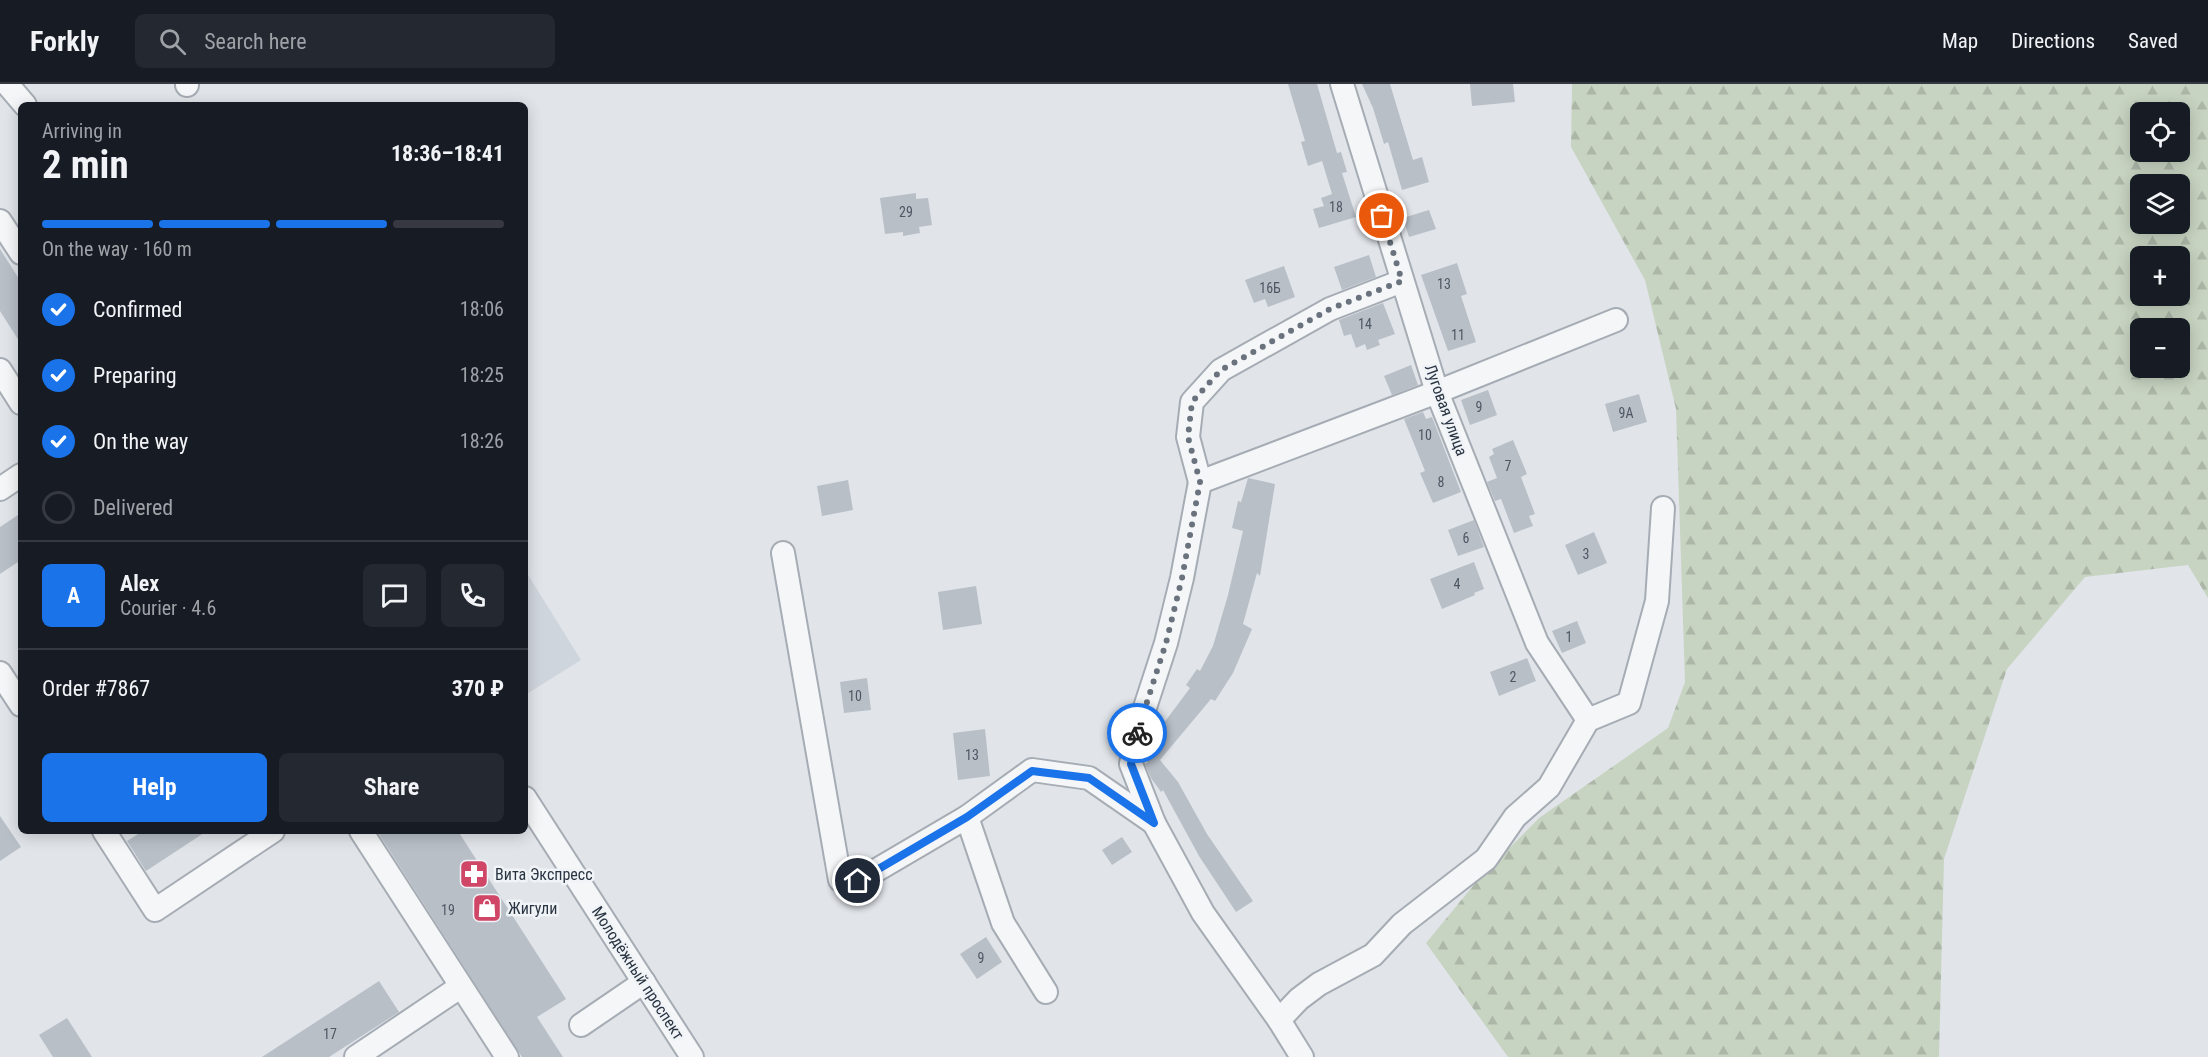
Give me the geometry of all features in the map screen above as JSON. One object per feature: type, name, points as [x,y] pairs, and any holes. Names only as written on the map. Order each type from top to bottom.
[{"type":"street","points":[[7,84],[22,102]]},
{"type":"street","name":"Луговая улица","points":[[1342,84],[1437,392],[1537,643],[1588,720]]},
{"type":"street","points":[[9,222],[18,246]]},
{"type":"street","points":[[1302,1057],[1279,1020],[1203,913],[1154,823],[1131,764],[1137,732],[1166,643],[1182,578],[1200,482],[1188,437],[1192,402],[1221,370],[1330,309],[1402,281]]},
{"type":"street","points":[[1200,482],[1437,392],[1616,320]]},
{"type":"street","points":[[0,370],[18,398]]},
{"type":"street","points":[[0,489],[18,477]]},
{"type":"street","points":[[1279,1020],[1299,999],[1319,984],[1373,955],[1402,924],[1486,859],[1515,817],[1549,787],[1588,720],[1629,703],[1656,601],[1663,508]]},
{"type":"street","points":[[783,553],[840,880],[858,881],[967,817],[1032,771],[1089,778],[1154,823]]},
{"type":"street","points":[[0,673],[18,700]]},
{"type":"street","name":"Молодёжный проспект","points":[[528,803],[692,1057]]},
{"type":"street","points":[[967,817],[1003,923],[1046,992]]},
{"type":"street","points":[[106,834],[155,910],[269,834]]},
{"type":"street","points":[[363,834],[507,1057]]},
{"type":"street","points":[[581,1025],[644,982]]},
{"type":"street","points":[[356,1057],[460,987]]},
{"type":"shaded area","points":[[528,575],[581,660],[528,693]]},
{"type":"green space","points":[[1572,84],[2208,84],[2208,598],[2188,565],[2085,577],[2007,669],[1944,859],[1939,1057],[1508,1057],[1426,943],[1477,881],[1539,818],[1668,728],[1685,682],[1676,409],[1645,280],[1571,147]]},
{"type":"building","points":[[1288,84],[1317,84],[1337,153],[1341,152],[1347,172],[1342,173],[1356,217],[1319,228],[1313,209],[1324,206],[1321,198],[1332,194],[1322,161],[1308,166],[1301,142],[1305,141]]},
{"type":"building","points":[[1362,84],[1390,84],[1413,160],[1422,157],[1429,182],[1402,190],[1388,142],[1384,144],[1373,108]]},
{"type":"building","points":[[1470,84],[1513,84],[1515,102],[1472,106]]},
{"type":"building","points":[[916,193],[916,199],[928,198],[932,225],[919,227],[920,233],[903,236],[903,232],[885,234],[880,198]]},
{"type":"building","points":[[1429,210],[1436,229],[1409,237],[1403,218]]},
{"type":"building","points":[[0,249],[18,277],[18,339],[0,311]]},
{"type":"building","points":[[1369,255],[1376,277],[1342,290],[1334,267]]},
{"type":"building","points":[[1457,263],[1467,294],[1461,296],[1476,342],[1448,351],[1421,275]]},
{"type":"building","points":[[1284,266],[1295,297],[1268,307],[1265,299],[1254,303],[1245,280]]},
{"type":"building","points":[[1383,303],[1395,334],[1378,340],[1380,345],[1367,350],[1365,344],[1356,348],[1351,334],[1344,336],[1339,320]]},
{"type":"building","points":[[1411,365],[1418,385],[1392,395],[1384,376]]},
{"type":"building","points":[[1488,390],[1497,415],[1470,425],[1461,400]]},
{"type":"building","points":[[1639,394],[1647,422],[1613,432],[1605,404]]},
{"type":"building","points":[[1423,412],[1426,419],[1432,417],[1461,492],[1433,503],[1420,473],[1425,471],[1404,419]]},
{"type":"building","points":[[1513,440],[1527,474],[1521,477],[1535,514],[1529,516],[1533,526],[1514,533],[1501,499],[1495,501],[1487,482],[1497,478],[1489,457],[1494,454],[1492,449]]},
{"type":"building","points":[[1248,478],[1275,484],[1260,576],[1257,573],[1243,624],[1252,629],[1233,673],[1215,701],[1211,699],[1160,760],[1178,782],[1207,834],[1253,901],[1236,912],[1199,856],[1163,790],[1161,792],[1151,778],[1145,764],[1148,762],[1146,758],[1149,743],[1190,688],[1186,685],[1197,669],[1200,671],[1213,646],[1243,531],[1232,528],[1238,501],[1241,502]]},
{"type":"building","points":[[848,480],[853,510],[822,516],[817,486]]},
{"type":"building","points":[[18,515],[18,562],[0,574],[0,527]]},
{"type":"building","points":[[1474,520],[1484,547],[1458,556],[1448,530]]},
{"type":"building","points":[[1594,532],[1607,563],[1578,575],[1565,545]]},
{"type":"building","points":[[1474,562],[1484,589],[1442,609],[1430,579]]},
{"type":"building","points":[[976,586],[982,624],[943,630],[938,592]]},
{"type":"building","points":[[1577,621],[1586,643],[1562,653],[1552,631]]},
{"type":"building","points":[[1527,658],[1536,681],[1499,696],[1490,672]]},
{"type":"building","points":[[867,678],[871,710],[844,713],[840,682]]},
{"type":"building","points":[[985,729],[990,776],[958,780],[953,733]]},
{"type":"building","points":[[0,816],[21,847],[0,861]]},
{"type":"building","points":[[138,834],[202,834],[146,871],[127,841]]},
{"type":"building","points":[[379,834],[460,834],[566,999],[537,1017],[563,1057],[522,1057]]},
{"type":"building","points":[[1122,837],[1132,852],[1112,865],[1102,850]]},
{"type":"building","points":[[986,937],[1002,962],[977,979],[960,954]]},
{"type":"building","points":[[379,981],[399,1012],[329,1057],[262,1057]]},
{"type":"building","points":[[67,1018],[92,1057],[53,1057],[39,1035]]},
{"type":"way so far","points":[[1137,733],[1166,643],[1182,578],[1200,482],[1188,437],[1192,402],[1221,370],[1330,309],[1402,281],[1382,216]]},
{"type":"place","name":"Вита Экспресс","points":[[474,874]]},
{"type":"place","name":"Жигули","points":[[487,908]]},
{"type":"route","points":[[858,881],[967,817],[1032,771],[1089,778],[1154,823],[1131,764],[1137,733]]}]
